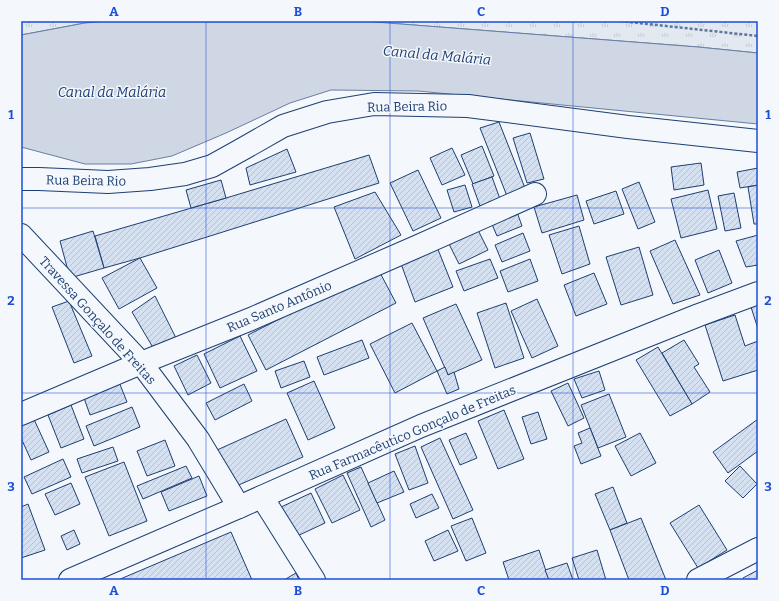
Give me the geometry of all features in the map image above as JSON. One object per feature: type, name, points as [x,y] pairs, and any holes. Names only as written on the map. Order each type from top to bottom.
[{"type":"street","name":"Rua Beira Rio","points":[[21,179],[108,182],[150,179],[185,174],[212,166],[283,126],[328,112],[374,104],[468,106],[628,127],[758,140]]},
{"type":"street","name":"Rua Santo Antônio","points":[[21,414],[141,363],[251,319],[535,194]]},
{"type":"street","name":"Travessa Gonçalo de Freitas","points":[[21,235],[141,363],[198,439],[239,507]]},
{"type":"street","name":"Rua Farmacêutico Gonçalo de Freitas","points":[[70,580],[422,426],[699,315],[758,293]]},
{"type":"street","points":[[262,497],[314,580]]},
{"type":"street","points":[[698,580],[758,549]]},
{"type":"path","points":[[620,21],[758,36]]},
{"type":"green space","points":[[21,21],[108,21],[85,23],[21,35]]},
{"type":"green space","points":[[362,21],[758,21],[758,53],[698,47]]},
{"type":"water","name":"Canal da Malária","points":[[108,21],[362,21],[758,53],[758,124],[418,91],[331,90],[290,103],[172,156],[131,164],[85,164],[21,147],[21,35],[85,23]]},
{"type":"building","points":[[499,122],[525,188],[507,196],[480,128]]},
{"type":"building","points":[[530,133],[544,179],[527,183],[513,138]]},
{"type":"building","points":[[482,146],[494,176],[473,184],[461,155]]},
{"type":"building","points":[[452,148],[465,175],[442,185],[430,158]]},
{"type":"building","points":[[287,149],[296,172],[250,185],[246,168]]},
{"type":"building","points":[[369,155],[379,183],[104,268],[95,236]]},
{"type":"building","points":[[701,163],[704,185],[674,190],[671,167]]},
{"type":"building","points":[[758,168],[758,185],[740,188],[737,172]]},
{"type":"building","points":[[418,170],[441,218],[413,231],[390,183]]},
{"type":"building","points":[[492,177],[500,199],[480,206],[472,184]]},
{"type":"building","points":[[221,180],[226,198],[191,208],[186,190]]},
{"type":"building","points":[[639,182],[655,222],[638,229],[622,189]]},
{"type":"building","points":[[465,185],[472,207],[454,212],[447,190]]},
{"type":"building","points":[[758,185],[758,224],[754,224],[748,187]]},
{"type":"building","points":[[708,190],[717,229],[681,238],[671,199]]},
{"type":"building","points":[[616,191],[624,214],[594,224],[586,201]]},
{"type":"building","points":[[375,192],[401,235],[355,259],[334,207]]},
{"type":"building","points":[[734,193],[741,228],[725,231],[718,196]]},
{"type":"building","points":[[577,195],[584,220],[542,233],[534,207]]},
{"type":"building","points":[[517,212],[522,226],[497,236],[491,222]]},
{"type":"building","points":[[579,226],[590,264],[562,274],[549,235]]},
{"type":"building","points":[[477,228],[488,250],[459,264],[448,242]]},
{"type":"building","points":[[93,231],[104,268],[70,278],[60,241]]},
{"type":"building","points":[[523,233],[530,251],[502,262],[495,245]]},
{"type":"building","points":[[758,235],[758,265],[746,267],[736,241]]},
{"type":"building","points":[[675,240],[700,295],[673,304],[650,251]]},
{"type":"building","points":[[437,247],[453,287],[415,302],[400,261]]},
{"type":"building","points":[[639,247],[653,295],[621,305],[606,257]]},
{"type":"building","points":[[719,250],[732,283],[708,293],[695,260]]},
{"type":"building","points":[[140,258],[157,288],[119,309],[102,278]]},
{"type":"building","points":[[490,259],[498,278],[464,291],[456,271]]},
{"type":"building","points":[[530,259],[538,281],[508,292],[500,271]]},
{"type":"building","points":[[378,269],[396,303],[266,370],[248,335]]},
{"type":"building","points":[[594,273],[607,304],[576,316],[564,285]]},
{"type":"building","points":[[155,296],[176,338],[155,351],[132,312]]},
{"type":"building","points":[[537,299],[558,346],[532,358],[511,311]]},
{"type":"building","points":[[69,301],[92,356],[74,363],[52,307]]},
{"type":"building","points":[[506,303],[524,358],[495,368],[477,313]]},
{"type":"building","points":[[456,304],[482,360],[448,375],[423,318]]},
{"type":"building","points":[[758,304],[758,329],[751,307]]},
{"type":"building","points":[[735,315],[745,346],[758,341],[758,370],[723,381],[705,325]]},
{"type":"building","points":[[412,323],[437,371],[395,393],[370,344]]},
{"type":"building","points":[[240,336],[257,371],[220,388],[204,354]]},
{"type":"building","points":[[362,340],[369,358],[324,375],[317,357]]},
{"type":"building","points":[[684,340],[699,364],[694,367],[710,392],[692,404],[662,353]]},
{"type":"building","points":[[658,347],[692,404],[670,416],[636,360]]},
{"type":"building","points":[[197,355],[211,383],[188,395],[174,366]]},
{"type":"building","points":[[304,361],[310,377],[281,388],[275,371]]},
{"type":"building","points":[[445,367],[448,375],[454,372],[459,389],[447,394],[437,371]]},
{"type":"building","points":[[599,371],[605,390],[582,398],[574,379]]},
{"type":"building","points":[[314,381],[335,428],[308,440],[287,393]]},
{"type":"building","points":[[119,382],[127,402],[90,415],[83,395]]},
{"type":"building","points":[[568,383],[584,418],[568,426],[551,391]]},
{"type":"building","points":[[244,384],[252,401],[215,420],[206,403]]},
{"type":"building","points":[[609,394],[626,437],[598,448],[581,405]]},
{"type":"building","points":[[71,405],[84,439],[61,448],[48,415]]},
{"type":"building","points":[[132,407],[140,427],[94,446],[86,426]]},
{"type":"building","points":[[504,410],[524,459],[498,469],[478,421]]},
{"type":"building","points":[[538,412],[547,439],[531,444],[522,417]]},
{"type":"building","points":[[32,415],[49,452],[31,460],[21,438],[21,421]]},
{"type":"building","points":[[286,419],[303,457],[234,487],[217,450]]},
{"type":"building","points":[[758,419],[758,451],[728,473],[713,452]]},
{"type":"building","points":[[590,428],[601,456],[581,464],[574,446],[582,443],[578,433]]},
{"type":"building","points":[[466,433],[477,458],[460,465],[449,440]]},
{"type":"building","points":[[640,433],[656,463],[631,476],[615,446]]},
{"type":"building","points":[[440,438],[473,510],[453,519],[421,447]]},
{"type":"building","points":[[165,440],[175,466],[147,476],[137,451]]},
{"type":"building","points":[[415,446],[428,483],[409,490],[395,454]]},
{"type":"building","points":[[113,447],[118,461],[82,473],[77,459]]},
{"type":"building","points":[[63,459],[71,477],[32,494],[24,477]]},
{"type":"building","points":[[124,462],[147,521],[109,536],[85,477]]},
{"type":"building","points":[[186,466],[192,478],[143,499],[137,486]]},
{"type":"building","points":[[740,466],[757,484],[743,498],[725,481]]},
{"type":"building","points":[[361,467],[385,520],[371,527],[347,473]]},
{"type":"building","points":[[394,471],[404,492],[377,503],[368,483]]},
{"type":"building","points":[[343,475],[360,510],[332,523],[315,489]]},
{"type":"building","points":[[199,476],[207,496],[169,511],[161,492]]},
{"type":"building","points":[[71,483],[80,504],[55,515],[45,494]]},
{"type":"building","points":[[613,487],[627,523],[610,530],[595,494]]},
{"type":"building","points":[[311,493],[325,523],[293,538],[279,508]]},
{"type":"building","points":[[432,494],[439,508],[416,518],[410,504]]},
{"type":"building","points":[[28,504],[45,550],[21,558],[21,507]]},
{"type":"building","points":[[699,505],[727,550],[698,568],[670,523]]},
{"type":"building","points":[[472,518],[486,553],[466,561],[451,526]]},
{"type":"building","points":[[641,518],[666,580],[629,580],[610,530]]},
{"type":"building","points":[[74,530],[80,544],[67,550],[61,536]]},
{"type":"building","points":[[448,530],[458,551],[434,561],[425,541]]},
{"type":"building","points":[[231,532],[252,580],[118,580]]},
{"type":"building","points":[[539,550],[549,580],[509,580],[503,562]]},
{"type":"building","points":[[597,550],[606,580],[579,580],[572,558]]},
{"type":"building","points":[[567,563],[573,580],[549,580],[545,570]]},
{"type":"building","points":[[758,570],[758,580],[744,580],[743,578]]},
{"type":"building","points":[[296,573],[299,580],[284,580]]}]
